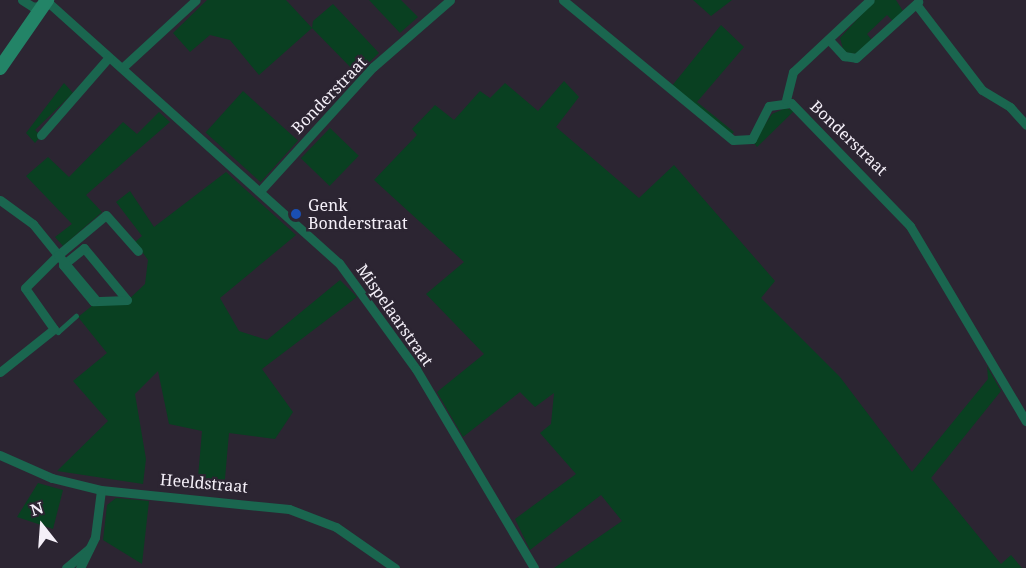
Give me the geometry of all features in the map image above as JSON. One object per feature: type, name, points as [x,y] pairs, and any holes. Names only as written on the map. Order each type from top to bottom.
[{"type":"main road","points":[[1,66],[37,2]]},
{"type":"street","points":[[122,68],[196,0]]},
{"type":"street","name":"Bonderstraat","points":[[260,191],[373,68],[450,0]]},
{"type":"street","name":"Bonderstraat","points":[[563,0],[733,140],[752,139],[768,106],[786,100],[900,213],[1026,421]]},
{"type":"street","points":[[786,100],[792,72],[830,41],[870,0]]},
{"type":"street","name":"Mispelaarstraat","points":[[37,2],[122,68],[339,263],[379,311],[534,568]]},
{"type":"street","points":[[830,41],[844,56],[856,58],[918,2],[982,90],[1010,107],[1026,125]]},
{"type":"street","points":[[41,135],[109,57]]},
{"type":"street","points":[[1,204],[33,224],[93,301],[127,300],[81,250]]},
{"type":"street","points":[[0,372],[54,329],[25,288],[58,255],[106,214],[138,252]]},
{"type":"street","points":[[74,242],[121,297]]},
{"type":"street","points":[[65,264],[81,250]]},
{"type":"street","points":[[65,264],[95,299]]},
{"type":"street","name":"Heeldstraat","points":[[0,454],[52,478],[101,490],[289,509],[336,527],[395,568]]},
{"type":"street","points":[[80,568],[89,549],[101,490]]},
{"type":"street","points":[[66,568],[89,549]]},
{"type":"lane","points":[[54,329],[58,332],[76,316]]},
{"type":"green space","points":[[207,0],[286,0],[312,28],[259,75],[230,40],[210,35],[190,52],[173,33]]},
{"type":"green space","points":[[369,0],[401,0],[418,17],[400,33]]},
{"type":"green space","points":[[693,0],[732,0],[711,16]]},
{"type":"green space","points":[[875,0],[896,0],[903,11],[893,21],[887,15],[867,34],[872,40],[857,54],[844,52],[840,38]]},
{"type":"green space","points":[[333,4],[379,53],[357,74],[312,28],[313,21]]},
{"type":"green space","points":[[721,25],[744,47],[697,102],[734,132],[731,135],[671,87]]},
{"type":"green space","points":[[564,81],[579,97],[556,127],[639,198],[674,165],[775,281],[761,298],[840,377],[912,472],[988,379],[987,366],[1001,391],[931,478],[1001,564],[1011,555],[1022,568],[554,568],[622,521],[601,495],[530,550],[515,519],[576,474],[540,433],[551,424],[554,393],[535,407],[520,392],[463,437],[437,392],[484,354],[426,294],[464,262],[374,180],[417,135],[412,129],[435,105],[454,120],[480,91],[490,98],[505,83],[538,111]]},
{"type":"green space","points":[[64,83],[73,93],[35,130],[41,136],[35,143],[26,133]]},
{"type":"green space","points":[[243,91],[298,141],[261,182],[206,133]]},
{"type":"green space","points":[[786,108],[794,111],[757,147],[753,142],[772,114]]},
{"type":"green space","points":[[159,112],[170,122],[86,195],[102,212],[63,246],[55,237],[72,224],[26,176],[48,157],[69,177],[123,122],[137,134]]},
{"type":"green space","points":[[330,128],[359,156],[330,186],[301,158]]},
{"type":"green space","points":[[226,172],[296,235],[220,298],[239,331],[267,340],[340,280],[357,297],[262,369],[293,412],[275,439],[229,433],[224,490],[197,489],[202,431],[169,424],[158,371],[135,394],[146,459],[143,484],[57,471],[108,421],[73,381],[107,353],[78,317],[98,301],[128,300],[145,284],[148,260],[135,242],[142,236],[116,202],[130,191],[154,227]]},
{"type":"green space","points":[[38,483],[63,490],[53,529],[17,517]]},
{"type":"green space","points":[[116,498],[149,501],[142,564],[103,540],[107,505]]},
{"type":"place","name":"Genk Bonderstraat","points":[[296,214]]}]
